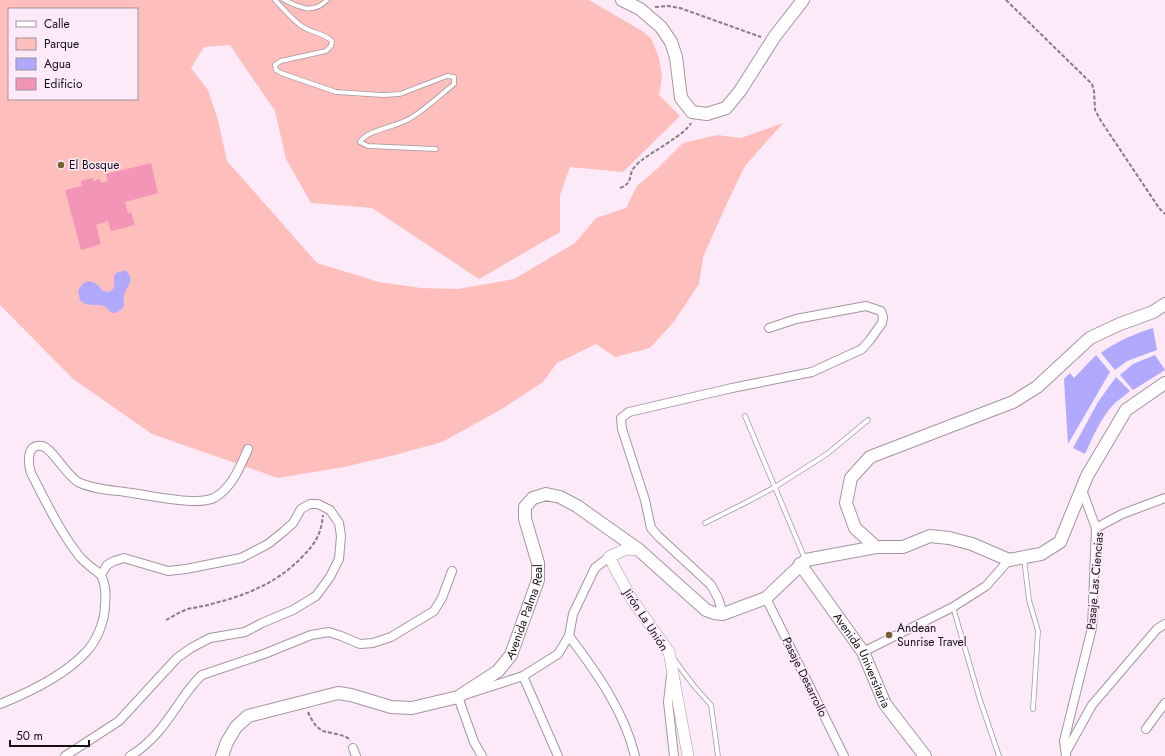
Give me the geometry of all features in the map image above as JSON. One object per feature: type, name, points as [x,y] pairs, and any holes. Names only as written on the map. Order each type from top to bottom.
[{"type":"main road","points":[[622,0],[640,9],[661,27],[671,42],[676,57],[681,98],[692,112],[707,114],[726,108],[740,91],[772,40],[803,0]]},
{"type":"main road","points":[[876,547],[855,528],[846,503],[851,478],[870,457],[1013,402],[1037,387],[1090,338],[1120,324],[1153,312],[1165,304]]},
{"type":"main road","points":[[723,614],[766,598],[803,562],[876,547],[902,547],[930,536],[949,538],[972,544],[1009,560],[1041,554],[1060,542],[1087,476],[1126,410],[1165,383]]},
{"type":"main road","name":"Avenida Palma Real","points":[[222,756],[227,742],[236,727],[248,716],[338,693],[351,695],[391,708],[412,708],[458,697],[498,671],[511,655],[538,580],[538,563],[525,519],[525,508],[533,498],[546,494],[560,497],[577,506],[639,550],[706,610],[723,614]]},
{"type":"main road","name":"Avenida Universitaria","points":[[803,562],[863,652],[885,704],[925,756]]},
{"type":"street","points":[[723,614],[718,598],[711,585],[651,528],[645,500],[622,429],[621,418],[629,412],[732,388],[812,372],[862,349],[882,323],[883,317],[881,311],[866,306],[796,319],[768,328]]},
{"type":"street","points":[[0,704],[45,683],[68,668],[87,652],[100,630],[105,612],[106,591],[105,582],[102,575],[80,557],[54,517],[28,466],[28,457],[32,449],[38,446],[44,446],[78,482],[94,487],[179,500],[198,501],[213,498],[224,491],[235,478],[248,449]]},
{"type":"street","points":[[1082,490],[1096,528]]},
{"type":"street","name":"Pasaje Las Ciencias","points":[[1066,754],[1064,741],[1092,628],[1096,528],[1122,514],[1165,498]]},
{"type":"street","points":[[65,756],[119,721],[177,658],[191,648],[210,638],[245,632],[262,623],[294,610],[316,596],[330,577],[339,559],[341,536],[339,522],[330,510],[318,504],[310,504],[301,510],[293,523],[268,544],[241,558],[168,571],[124,558],[107,565],[102,575]]},
{"type":"street","points":[[482,756],[474,742],[458,697],[523,676],[558,654],[569,636],[574,614],[595,568],[609,557],[626,549],[639,550]]},
{"type":"street","name":"Jirón La Unión","points":[[609,557],[631,598],[669,652],[688,756]]},
{"type":"street","points":[[863,652],[953,607],[986,586],[1009,560]]},
{"type":"street","points":[[130,756],[145,745],[162,728],[194,682],[202,675],[264,654],[311,635],[329,632],[360,644],[373,643],[391,637],[434,611],[442,598],[452,571]]},
{"type":"street","name":"Pasaje Desarrollo","points":[[766,598],[844,756]]},
{"type":"street","points":[[1066,754],[1092,705],[1157,629],[1165,624]]},
{"type":"street","points":[[569,636],[592,667],[626,725],[635,756]]},
{"type":"street","points":[[672,669],[668,702],[674,756]]},
{"type":"street","points":[[523,676],[558,756]]},
{"type":"street","points":[[1146,729],[1165,703]]},
{"type":"street","points":[[353,748],[356,756]]},
{"type":"lane","points":[[275,0],[290,16],[304,27],[328,36],[332,40],[331,46],[326,51],[281,61],[275,66],[276,70],[281,74],[336,92],[383,95],[400,94],[446,76],[454,77],[454,84],[408,120],[372,133],[363,138],[360,142],[368,146],[436,150]]},
{"type":"lane","points":[[284,0],[298,7],[309,9],[322,6],[327,0]]},
{"type":"lane","points":[[745,416],[775,487],[803,562]]},
{"type":"lane","points":[[705,523],[745,504],[775,487],[827,454],[868,420]]},
{"type":"lane","points":[[1024,557],[1029,600],[1038,631],[1032,709]]},
{"type":"lane","points":[[953,607],[980,700],[999,756]]},
{"type":"lane","points":[[669,652],[694,686],[711,705],[718,756]]},
{"type":"path","points":[[1006,0],[1092,84],[1094,91],[1094,106],[1098,115],[1159,208],[1165,214]]},
{"type":"path","points":[[640,9],[661,6],[680,8],[772,40]]},
{"type":"path","points":[[620,188],[626,186],[630,182],[633,168],[642,160],[690,126],[692,121],[692,112]]},
{"type":"path","points":[[166,620],[187,610],[215,603],[254,590],[281,576],[292,568],[313,546],[322,528],[323,509]]},
{"type":"path","points":[[304,702],[311,720],[319,729],[325,733],[338,733],[348,738],[353,748]]},
{"type":"green space","points":[[0,0],[589,0],[642,31],[651,38],[659,58],[662,77],[659,95],[680,116],[623,172],[570,167],[560,195],[560,232],[479,279],[372,208],[311,203],[286,159],[275,111],[230,45],[204,47],[191,68],[208,90],[218,120],[227,161],[317,263],[379,282],[421,288],[458,289],[514,279],[575,243],[596,218],[626,208],[637,186],[683,143],[717,135],[741,138],[783,123],[745,166],[703,257],[699,284],[673,323],[650,348],[615,357],[596,344],[557,363],[543,382],[500,410],[442,442],[344,467],[278,478],[152,434],[73,379],[0,305]]},
{"type":"water","points":[[125,270],[130,277],[130,283],[125,292],[124,306],[119,311],[112,313],[104,306],[88,305],[80,300],[78,291],[84,283],[90,281],[93,282],[103,291],[109,292],[114,288],[114,276],[116,273]]},
{"type":"water","points":[[1153,328],[1157,350],[1127,361],[1115,370],[1101,353],[1126,338]]},
{"type":"water","points":[[1096,355],[1110,372],[1068,444],[1064,379],[1070,373],[1074,378]]},
{"type":"water","points":[[1155,355],[1165,370],[1133,390],[1120,375],[1133,364]]},
{"type":"water","points":[[1116,377],[1130,391],[1115,403],[1106,414],[1085,454],[1073,448],[1098,402]]},
{"type":"building","points":[[151,163],[158,193],[125,202],[128,213],[131,212],[135,225],[111,231],[108,221],[96,225],[101,244],[81,250],[65,190],[82,186],[81,181],[93,178],[93,181],[100,179],[101,183],[108,181],[106,174]]},
{"type":"place","name":"El Bosque","points":[[61,165]]},
{"type":"place","name":"Andean Sunrise Travel","points":[[889,635]]}]
